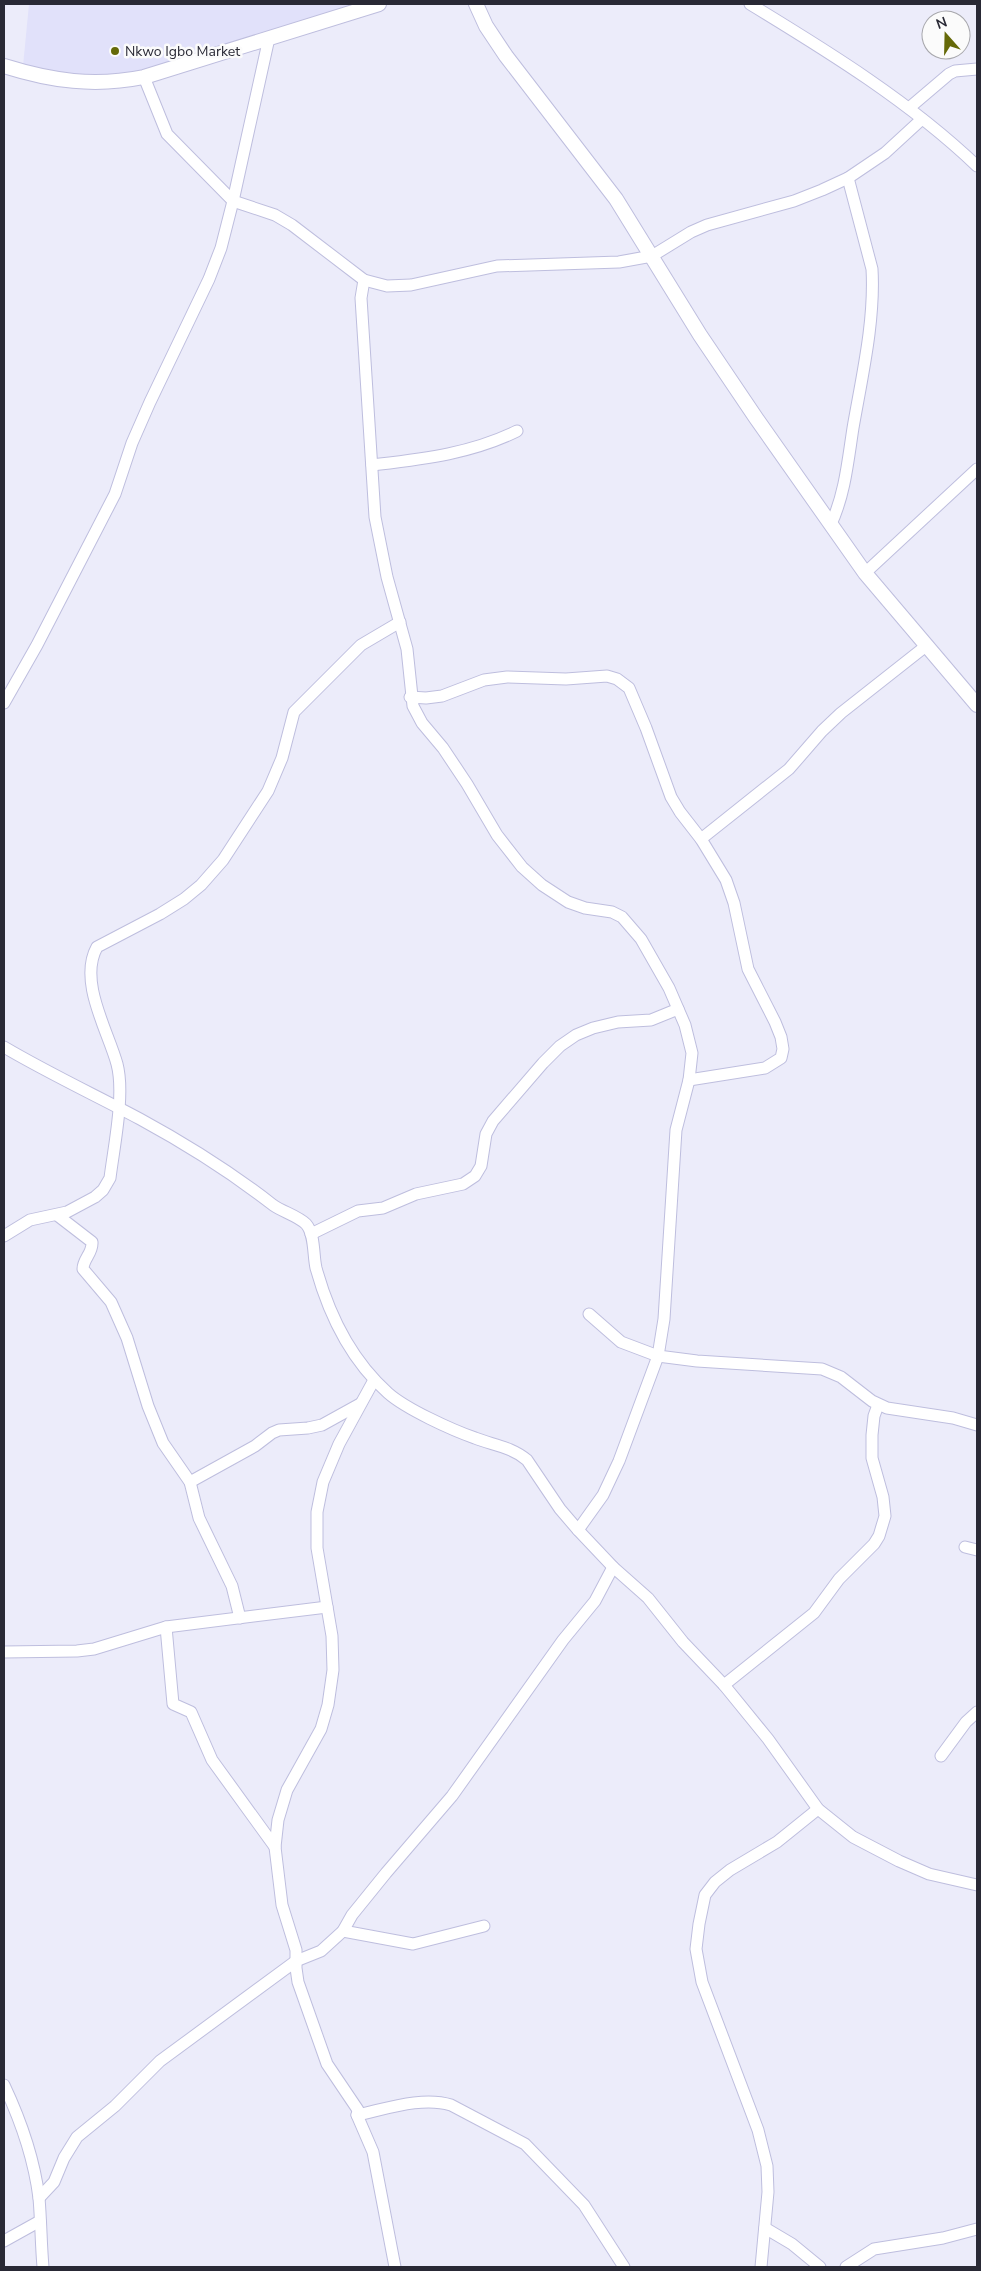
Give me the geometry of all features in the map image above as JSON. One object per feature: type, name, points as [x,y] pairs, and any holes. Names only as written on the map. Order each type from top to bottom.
[{"type":"main road","points":[[4,66],[32,75],[84,83],[121,82],[144,78],[379,4]]},
{"type":"main road","points":[[476,4],[486,26],[506,56],[616,199],[705,342],[865,574],[977,705]]},
{"type":"street","points":[[750,4],[816,44],[909,108],[977,166]]},
{"type":"street","points":[[4,703],[37,645],[115,494],[132,443],[209,279],[221,248],[233,201],[269,38]]},
{"type":"street","points":[[909,108],[954,71],[977,69]]},
{"type":"street","points":[[144,78],[167,134],[233,201],[275,215],[292,225],[364,280],[387,286],[411,285],[497,266],[619,262],[652,256],[691,232],[708,225],[794,200],[848,178],[885,153],[922,119]]},
{"type":"street","points":[[831,524],[842,494],[864,364],[873,284],[872,268],[848,178]]},
{"type":"street","points":[[364,280],[361,298],[375,517],[387,577],[406,649],[410,697],[413,706],[422,723],[442,748],[497,835],[522,867],[542,885],[568,902],[585,908],[612,912],[622,918],[642,939],[658,965],[678,1009],[685,1025],[692,1053],[689,1080],[675,1138],[664,1319],[658,1356],[620,1461],[603,1496],[578,1530]]},
{"type":"street","points":[[372,466],[444,456],[475,449],[517,431]]},
{"type":"street","points":[[865,574],[977,469]]},
{"type":"street","points":[[4,1236],[30,1220],[67,1212],[95,1197],[103,1190],[110,1178],[120,1086],[118,1066],[96,1003],[91,964],[92,955],[102,943],[152,919],[184,899],[201,885],[223,860],[268,791],[282,758],[294,712],[361,645],[400,622]]},
{"type":"street","points":[[701,839],[789,769],[822,731],[841,713],[926,646]]},
{"type":"street","points":[[410,697],[442,696],[484,680],[507,677],[566,679],[607,676],[617,679],[628,688],[636,704],[671,797],[701,839],[726,880],[734,902],[748,969],[775,1022],[782,1049],[781,1058],[765,1068],[689,1080]]},
{"type":"street","points":[[311,1234],[358,1211],[383,1208],[416,1194],[463,1184],[475,1176],[481,1166],[486,1134],[493,1121],[530,1077],[560,1046],[576,1035],[593,1028],[618,1022],[651,1020],[678,1009]]},
{"type":"street","points":[[4,1047],[190,1148],[276,1208],[305,1223],[311,1234],[315,1263],[330,1309],[352,1351],[374,1380],[390,1395],[417,1412],[474,1438],[519,1453],[532,1466],[555,1502],[578,1530],[613,1567],[648,1598],[683,1642],[724,1685],[768,1739],[818,1809],[853,1836],[899,1862],[928,1874],[977,1885]]},
{"type":"street","points":[[57,1215],[92,1242],[92,1249],[83,1264],[83,1269],[98,1284],[111,1302],[127,1338],[148,1406],[163,1444],[190,1482],[199,1518],[232,1586],[240,1618]]},
{"type":"street","points":[[589,1314],[620,1342],[658,1356],[697,1361],[822,1369],[841,1377],[878,1404],[902,1411],[952,1418],[977,1425]]},
{"type":"street","points":[[374,1380],[339,1444],[323,1482],[317,1512],[317,1548],[332,1636],[333,1670],[328,1705],[321,1729],[286,1790],[278,1820],[276,1847],[282,1905],[296,1950],[298,1982],[327,2064],[358,2110],[357,2115],[373,2152],[395,2267]]},
{"type":"street","points":[[190,1482],[255,1446],[272,1433],[279,1430],[322,1425],[362,1402]]},
{"type":"street","points":[[724,1685],[814,1613],[839,1579],[874,1544],[879,1536],[885,1516],[883,1497],[872,1458],[874,1416],[878,1404]]},
{"type":"street","points":[[965,1547],[977,1550]]},
{"type":"street","points":[[38,2198],[54,2182],[64,2158],[77,2137],[115,2106],[160,2061],[296,1961],[320,1951],[343,1932],[352,1915],[452,1796],[563,1640],[595,1601],[613,1567]]},
{"type":"street","points":[[4,1652],[94,1649],[166,1627],[327,1607]]},
{"type":"street","points":[[166,1627],[173,1704],[191,1712],[212,1760],[276,1847]]},
{"type":"street","points":[[941,1756],[966,1722],[977,1712]]},
{"type":"street","points":[[761,2267],[765,2228],[766,2166],[758,2130],[702,1982],[696,1949],[699,1924],[705,1895],[715,1882],[730,1870],[777,1842],[818,1809]]},
{"type":"street","points":[[343,1932],[413,1944],[484,1926]]},
{"type":"street","points":[[4,2085],[20,2120],[30,2153],[38,2198],[43,2267]]},
{"type":"street","points":[[357,2115],[419,2103],[441,2102],[451,2104],[525,2144],[584,2205],[624,2267]]},
{"type":"street","points":[[4,2241],[40,2222]]},
{"type":"street","points":[[765,2228],[792,2244],[820,2267]]},
{"type":"street","points":[[846,2267],[874,2249],[943,2238],[977,2229]]},
{"type":"shaded area","name":"Nkwo Igbo Market","points":[[29,4],[357,4],[144,70],[116,76],[71,75],[23,66]]},
{"type":"place","name":"Nkwo Igbo Market","points":[[115,51]]}]
